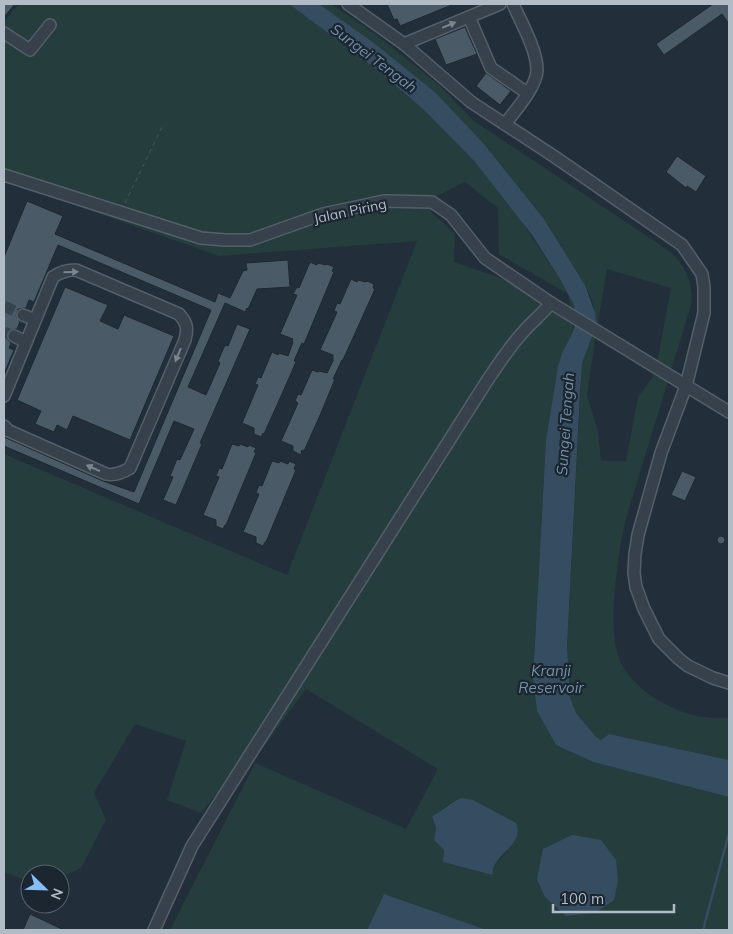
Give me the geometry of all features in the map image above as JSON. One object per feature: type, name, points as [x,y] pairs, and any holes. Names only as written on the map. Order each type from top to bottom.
[{"type":"lane","points":[[348,4],[404,44],[471,102],[682,245],[702,274],[704,314],[686,386],[661,453],[645,509],[635,554],[634,573],[636,587],[644,609],[659,639],[678,659],[688,666],[713,678],[729,683]]},
{"type":"lane","points":[[404,44],[500,4]]},
{"type":"lane","points":[[505,124],[533,85],[537,71],[532,48],[513,4]]},
{"type":"lane","points":[[469,17],[491,68],[527,93]]},
{"type":"lane","points":[[4,33],[26,49],[32,50],[50,25]]},
{"type":"lane","name":"Jalan Piring","points":[[4,175],[201,238],[225,240],[250,240],[323,214],[384,201],[432,202],[451,215],[485,258],[551,303],[729,412]]},
{"type":"lane","points":[[4,396],[53,277],[66,270],[76,270],[179,314],[185,321],[188,329],[185,340],[130,468],[122,473],[106,474],[9,431],[4,426]]},
{"type":"lane","points":[[154,930],[192,846],[484,384],[524,331],[540,317],[551,303]]},
{"type":"lane","points":[[23,315],[35,320]]},
{"type":"lane","points":[[14,336],[26,342]]},
{"type":"path","points":[[119,211],[163,125]]},
{"type":"green space","points":[[19,4],[289,4],[376,69],[425,111],[475,162],[518,216],[560,279],[574,305],[575,311],[572,334],[562,353],[558,366],[546,440],[533,679],[537,711],[556,745],[593,762],[729,797],[729,930],[487,930],[384,894],[367,930],[170,930],[255,763],[406,829],[438,769],[306,689],[254,760],[217,793],[201,813],[167,800],[186,741],[135,724],[94,793],[106,820],[81,868],[70,873],[70,864],[20,864],[20,878],[4,872],[4,454],[287,575],[417,241],[219,256],[4,180],[4,22]],"holes":[[[465,182],[498,208],[499,254],[568,294],[572,315],[527,287],[454,262],[455,234],[431,212],[433,198]],[[453,801],[508,851],[495,863],[491,875],[443,862],[444,850],[434,840],[436,828],[432,816]]]},
{"type":"green space","points":[[319,4],[331,4],[378,36],[439,85],[474,121],[668,250],[679,261],[686,273],[691,287],[692,302],[625,522],[615,592],[614,630],[616,647],[623,667],[638,685],[657,700],[687,713],[703,717],[729,718],[729,760],[609,734],[601,740],[596,738],[576,713],[570,697],[567,646],[582,363],[593,334],[595,313],[592,301],[585,285],[544,219],[484,144],[436,93],[374,43]],"holes":[[[607,269],[671,288],[655,374],[638,397],[626,461],[601,461],[598,432],[587,395]]]},
{"type":"water","name":"Kranji Reservoir","points":[[289,4],[319,4],[374,43],[436,93],[484,144],[544,219],[585,285],[595,313],[596,322],[582,363],[567,646],[570,697],[576,713],[596,737],[601,740],[609,734],[729,760],[729,797],[593,762],[556,745],[537,711],[533,679],[546,440],[558,366],[575,324],[574,305],[532,235],[475,162],[409,97],[376,69]]},
{"type":"water","points":[[462,798],[473,800],[516,823],[518,829],[515,840],[495,864],[492,875],[443,862],[444,850],[434,840],[436,828],[432,816]]},
{"type":"water","points":[[572,835],[601,840],[616,860],[618,881],[614,900],[595,913],[566,916],[545,897],[537,879],[543,849]]},
{"type":"water","points":[[384,894],[487,930],[367,930]]},
{"type":"building","points":[[4,4],[15,4],[4,17]]},
{"type":"building","points":[[387,4],[454,4],[400,26],[397,19],[394,20]]},
{"type":"building","points":[[713,4],[729,4],[729,24],[722,14],[664,55],[656,44]]},
{"type":"building","points":[[465,27],[477,54],[446,65],[435,39]]},
{"type":"building","points":[[486,73],[511,91],[500,105],[476,86]]},
{"type":"building","points":[[677,156],[706,176],[696,192],[687,186],[686,188],[666,172]]},
{"type":"building","points":[[27,201],[63,216],[55,234],[215,302],[218,293],[230,298],[243,271],[247,270],[246,263],[288,260],[290,287],[257,289],[245,312],[225,303],[188,387],[206,395],[220,363],[218,361],[225,345],[228,346],[237,324],[250,329],[200,443],[202,444],[176,505],[163,500],[173,477],[170,476],[177,459],[180,460],[194,429],[174,421],[139,504],[4,446],[4,437],[103,481],[134,492],[211,310],[58,245],[34,302],[29,300],[26,308],[18,309],[16,316],[20,322],[17,329],[10,330],[7,333],[8,340],[11,343],[9,348],[14,350],[4,374],[4,257]]},
{"type":"building","points":[[310,262],[317,265],[317,263],[327,264],[334,267],[332,271],[334,272],[304,344],[302,343],[294,361],[296,362],[281,396],[261,437],[254,434],[254,428],[242,423],[258,385],[255,384],[258,377],[261,378],[272,352],[288,356],[293,339],[280,334],[297,295],[293,294],[297,287],[299,288]]},
{"type":"building","points":[[351,279],[357,282],[358,280],[367,281],[374,284],[373,288],[375,289],[333,379],[335,379],[321,413],[301,455],[293,451],[293,446],[281,441],[298,403],[295,401],[298,394],[301,395],[312,370],[327,373],[333,361],[333,355],[320,350],[337,312],[334,311],[337,303],[340,304]]},
{"type":"building","points":[[65,287],[108,305],[100,321],[118,329],[124,315],[174,336],[130,440],[73,416],[67,430],[57,425],[54,432],[35,424],[41,411],[17,400]]},
{"type":"building","points":[[232,444],[248,447],[249,445],[256,448],[254,452],[256,453],[223,529],[216,526],[216,520],[203,515],[219,477],[216,476],[219,468],[222,469]]},
{"type":"building","points":[[272,461],[288,464],[289,461],[296,464],[294,469],[296,470],[263,546],[256,543],[256,537],[243,532],[259,494],[256,493],[259,485],[262,486]]},
{"type":"building","points":[[682,471],[696,477],[685,501],[671,495]]},
{"type":"building","points":[[721,536],[725,540],[721,544],[717,540]]},
{"type":"building","points":[[30,914],[64,930],[23,930]]},
{"type":"waterway","points":[[703,930],[729,833]]},
{"type":"tunnel","points":[[4,306],[23,315]]},
{"type":"tunnel","points":[[4,332],[14,336]]},
{"type":"water label","name":"Sungei Tengah","points":[[374,58]]},
{"type":"water label","name":"Sungei Tengah","points":[[565,424]]}]
